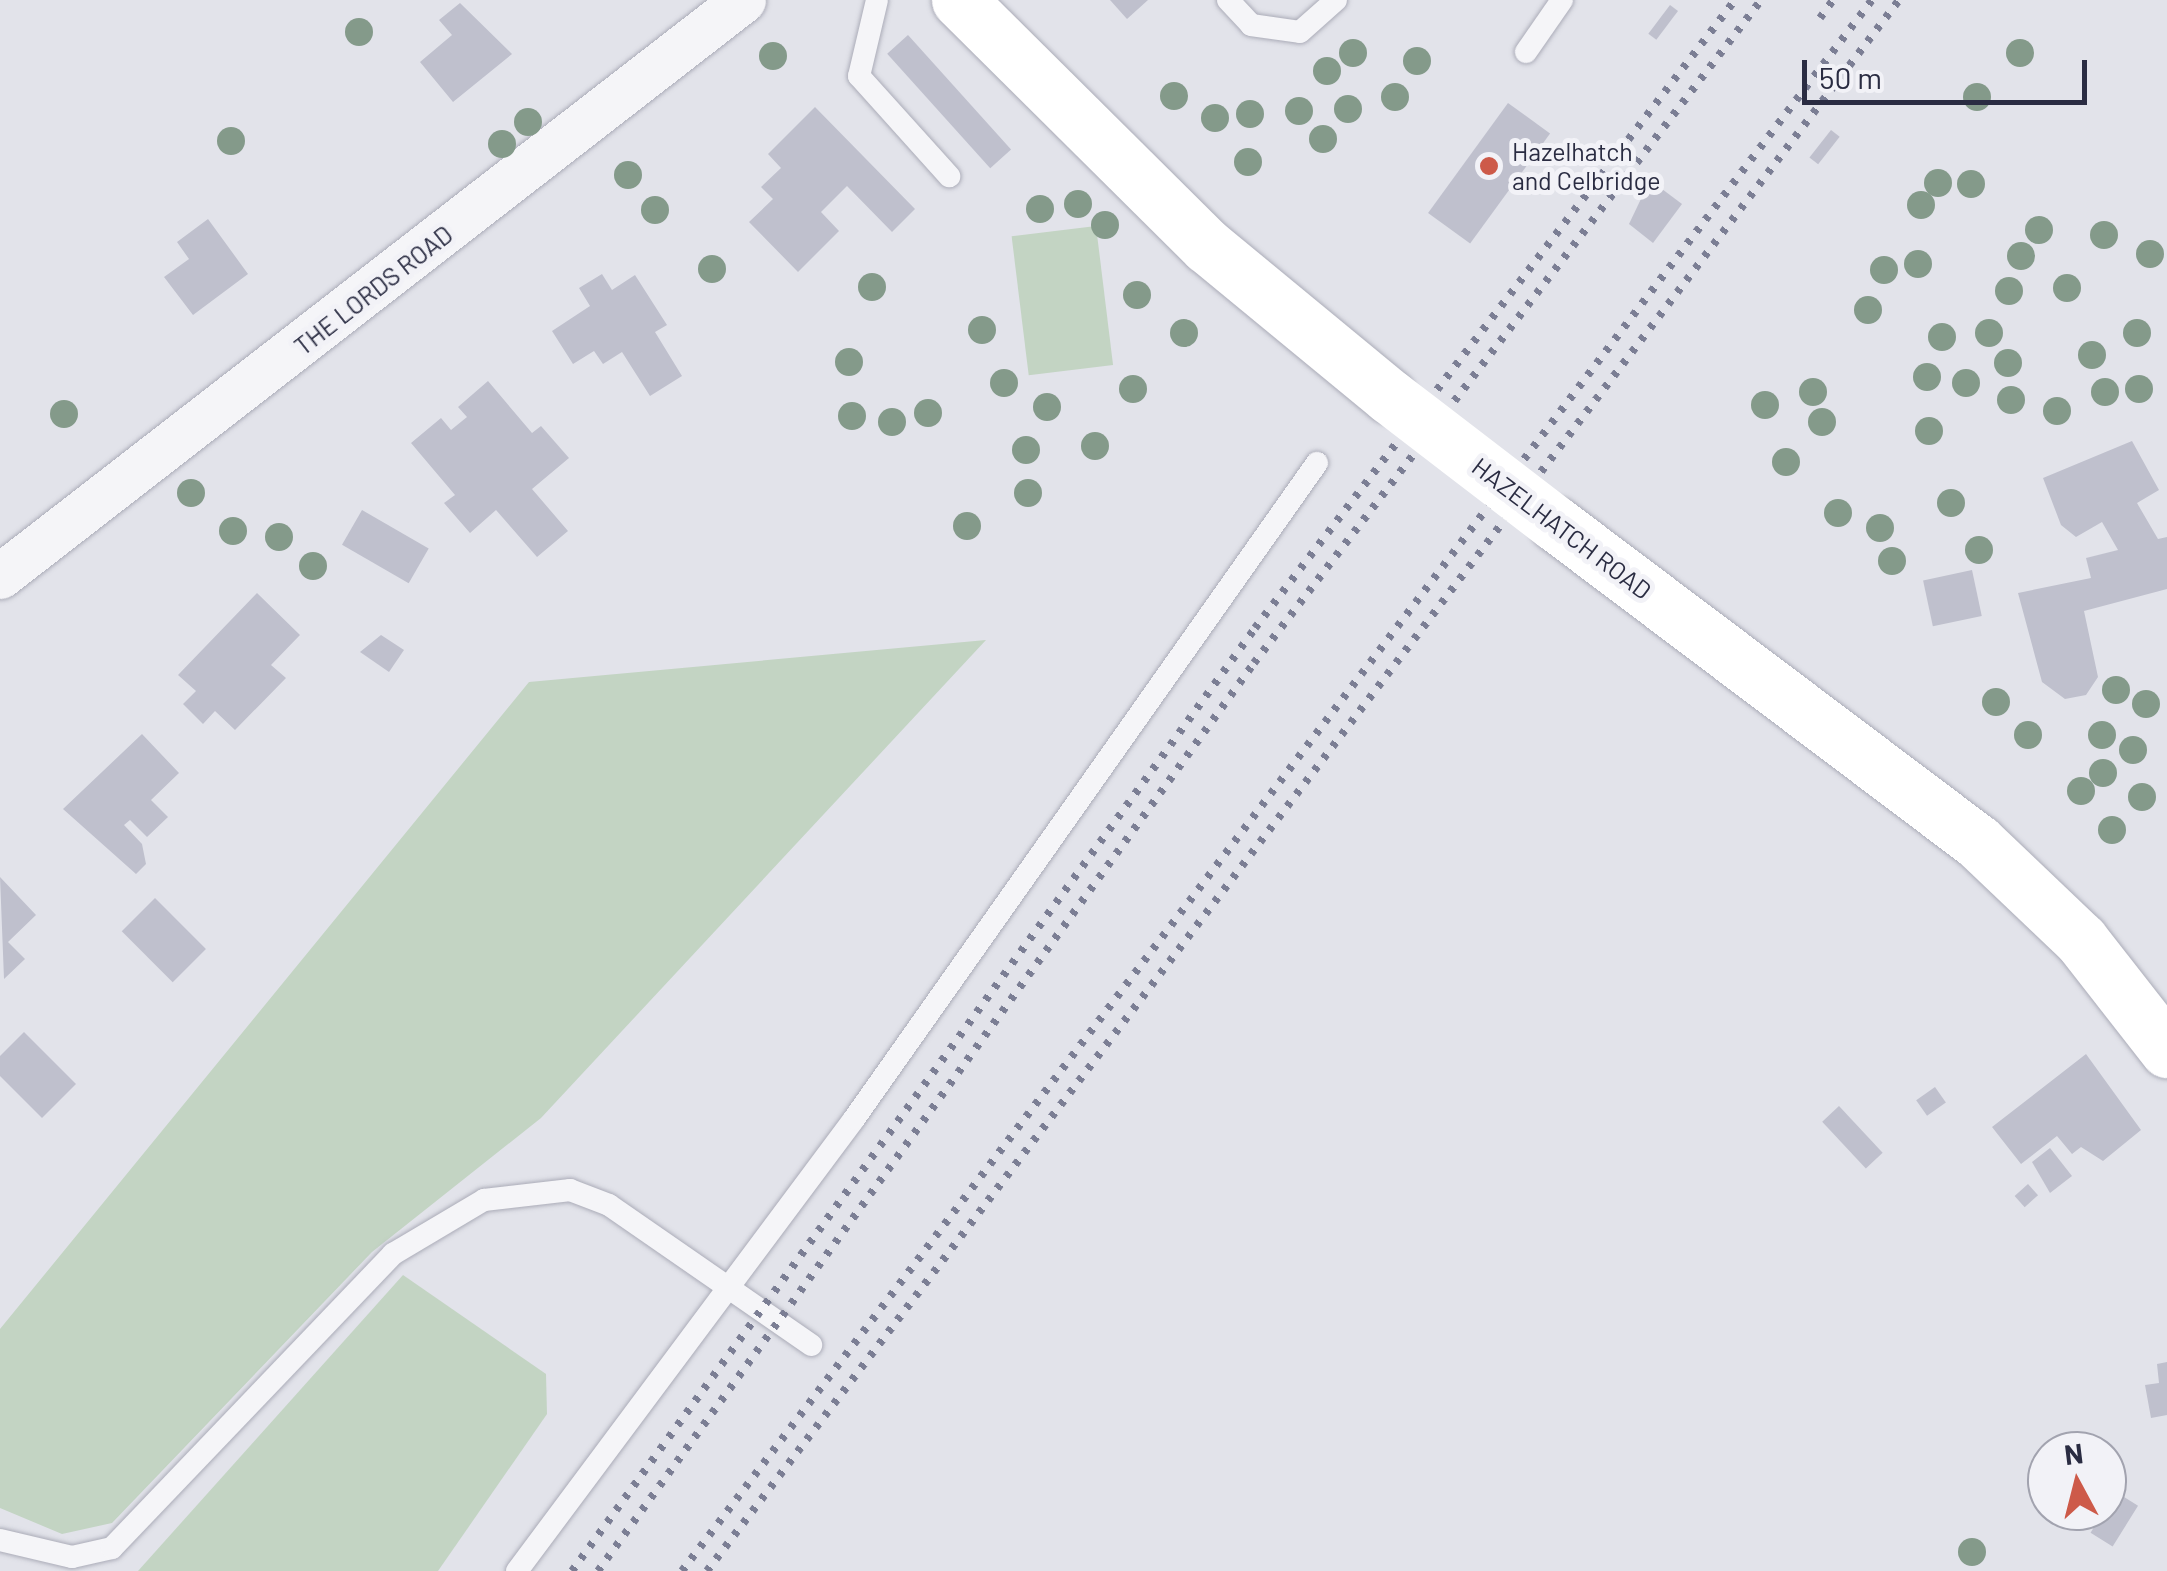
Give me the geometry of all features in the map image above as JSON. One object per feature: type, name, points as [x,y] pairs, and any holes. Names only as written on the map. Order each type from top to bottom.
[{"type":"main road","name":"HAZELHATCH ROAD","points":[[959,0],[1206,246],[1389,396],[1978,842],[2080,940],[2167,1050]]},
{"type":"street","name":"THE LORDS ROAD","points":[[0,576],[742,0]]},
{"type":"lane","points":[[876,0],[859,76],[949,176]]},
{"type":"lane","points":[[1228,0],[1251,26],[1300,32],[1336,0]]},
{"type":"lane","points":[[1526,52],[1562,0]]},
{"type":"lane","points":[[517,1571],[732,1286],[1317,464]]},
{"type":"lane","points":[[0,1540],[72,1557],[112,1548],[393,1254],[484,1200],[570,1190],[609,1205],[732,1286],[811,1346]]},
{"type":"green space","points":[[1096,226],[1113,365],[1029,375],[1012,236]]},
{"type":"green space","points":[[986,640],[541,1118],[372,1252],[112,1523],[62,1534],[0,1508],[0,1329],[529,682]]},
{"type":"green space","points":[[403,1275],[546,1374],[547,1414],[438,1571],[138,1571]]},
{"type":"building","points":[[1110,0],[1148,0],[1127,19]]},
{"type":"building","points":[[460,3],[512,54],[453,102],[420,62],[452,35],[439,20]]},
{"type":"building","points":[[1670,5],[1678,11],[1656,40],[1648,34]]},
{"type":"building","points":[[908,35],[1011,149],[990,168],[887,54]]},
{"type":"building","points":[[1508,103],[1550,134],[1470,244],[1428,213]]},
{"type":"building","points":[[815,107],[915,209],[892,232],[847,186],[821,212],[839,231],[798,272],[749,222],[773,199],[761,187],[781,168],[768,154]]},
{"type":"building","points":[[1831,130],[1840,137],[1818,164],[1809,158]]},
{"type":"building","points":[[1650,180],[1682,204],[1653,243],[1629,224]]},
{"type":"building","points":[[208,219],[248,274],[193,315],[164,277],[189,259],[177,242]]},
{"type":"building","points":[[602,274],[612,290],[635,275],[667,325],[655,332],[682,376],[650,396],[622,352],[603,364],[594,351],[573,364],[552,331],[590,306],[579,288]]},
{"type":"building","points":[[488,381],[532,433],[541,426],[569,458],[532,489],[568,531],[537,557],[496,510],[470,533],[444,503],[455,495],[411,443],[441,418],[451,430],[467,417],[458,407]]},
{"type":"building","points":[[2132,441],[2159,490],[2137,503],[2158,539],[2167,537],[2167,589],[2084,611],[2098,677],[2086,695],[2065,699],[2042,682],[2018,593],[2091,578],[2086,558],[2118,550],[2102,522],[2076,537],[2061,525],[2043,478]]},
{"type":"building","points":[[362,510],[429,548],[409,583],[342,545]]},
{"type":"building","points":[[1972,570],[1982,616],[1933,626],[1923,580]]},
{"type":"building","points":[[257,593],[300,635],[271,665],[286,678],[235,730],[215,711],[203,724],[183,704],[196,691],[178,675]]},
{"type":"building","points":[[381,635],[404,650],[389,672],[360,652]]},
{"type":"building","points":[[142,734],[179,773],[151,800],[168,817],[147,837],[130,820],[124,825],[142,844],[146,864],[136,874],[63,809]]},
{"type":"building","points":[[0,877],[36,915],[8,942],[25,959],[4,979]]},
{"type":"building","points":[[155,898],[206,949],[173,982],[122,931]]},
{"type":"building","points":[[24,1032],[76,1084],[42,1118],[0,1076],[0,1056]]},
{"type":"building","points":[[2086,1054],[2141,1130],[2103,1161],[2081,1147],[2072,1154],[2057,1136],[2021,1164],[1992,1127]]},
{"type":"building","points":[[1935,1087],[1946,1103],[1927,1116],[1916,1100]]},
{"type":"building","points":[[1839,1106],[1883,1153],[1866,1168],[1822,1122]]},
{"type":"building","points":[[2050,1148],[2072,1176],[2050,1193],[2032,1162]]},
{"type":"building","points":[[2028,1184],[2038,1195],[2025,1207],[2015,1196]]},
{"type":"building","points":[[2167,1362],[2167,1415],[2151,1418],[2145,1385],[2159,1383],[2157,1364]]},
{"type":"building","points":[[2127,1499],[2138,1506],[2127,1523]]},
{"type":"building","points":[[2092,1531],[2122,1531],[2113,1546],[2091,1533]]},
{"type":"railway","points":[[572,1571],[1255,628],[1735,0]]},
{"type":"railway","points":[[598,1571],[1254,663],[1761,0]]},
{"type":"railway","points":[[1820,18],[1833,0]]},
{"type":"railway","points":[[682,1571],[1872,0]]},
{"type":"railway","points":[[707,1571],[1899,0]]},
{"type":"place","name":"Hazelhatch and Celbridge","points":[[1489,166]]}]
